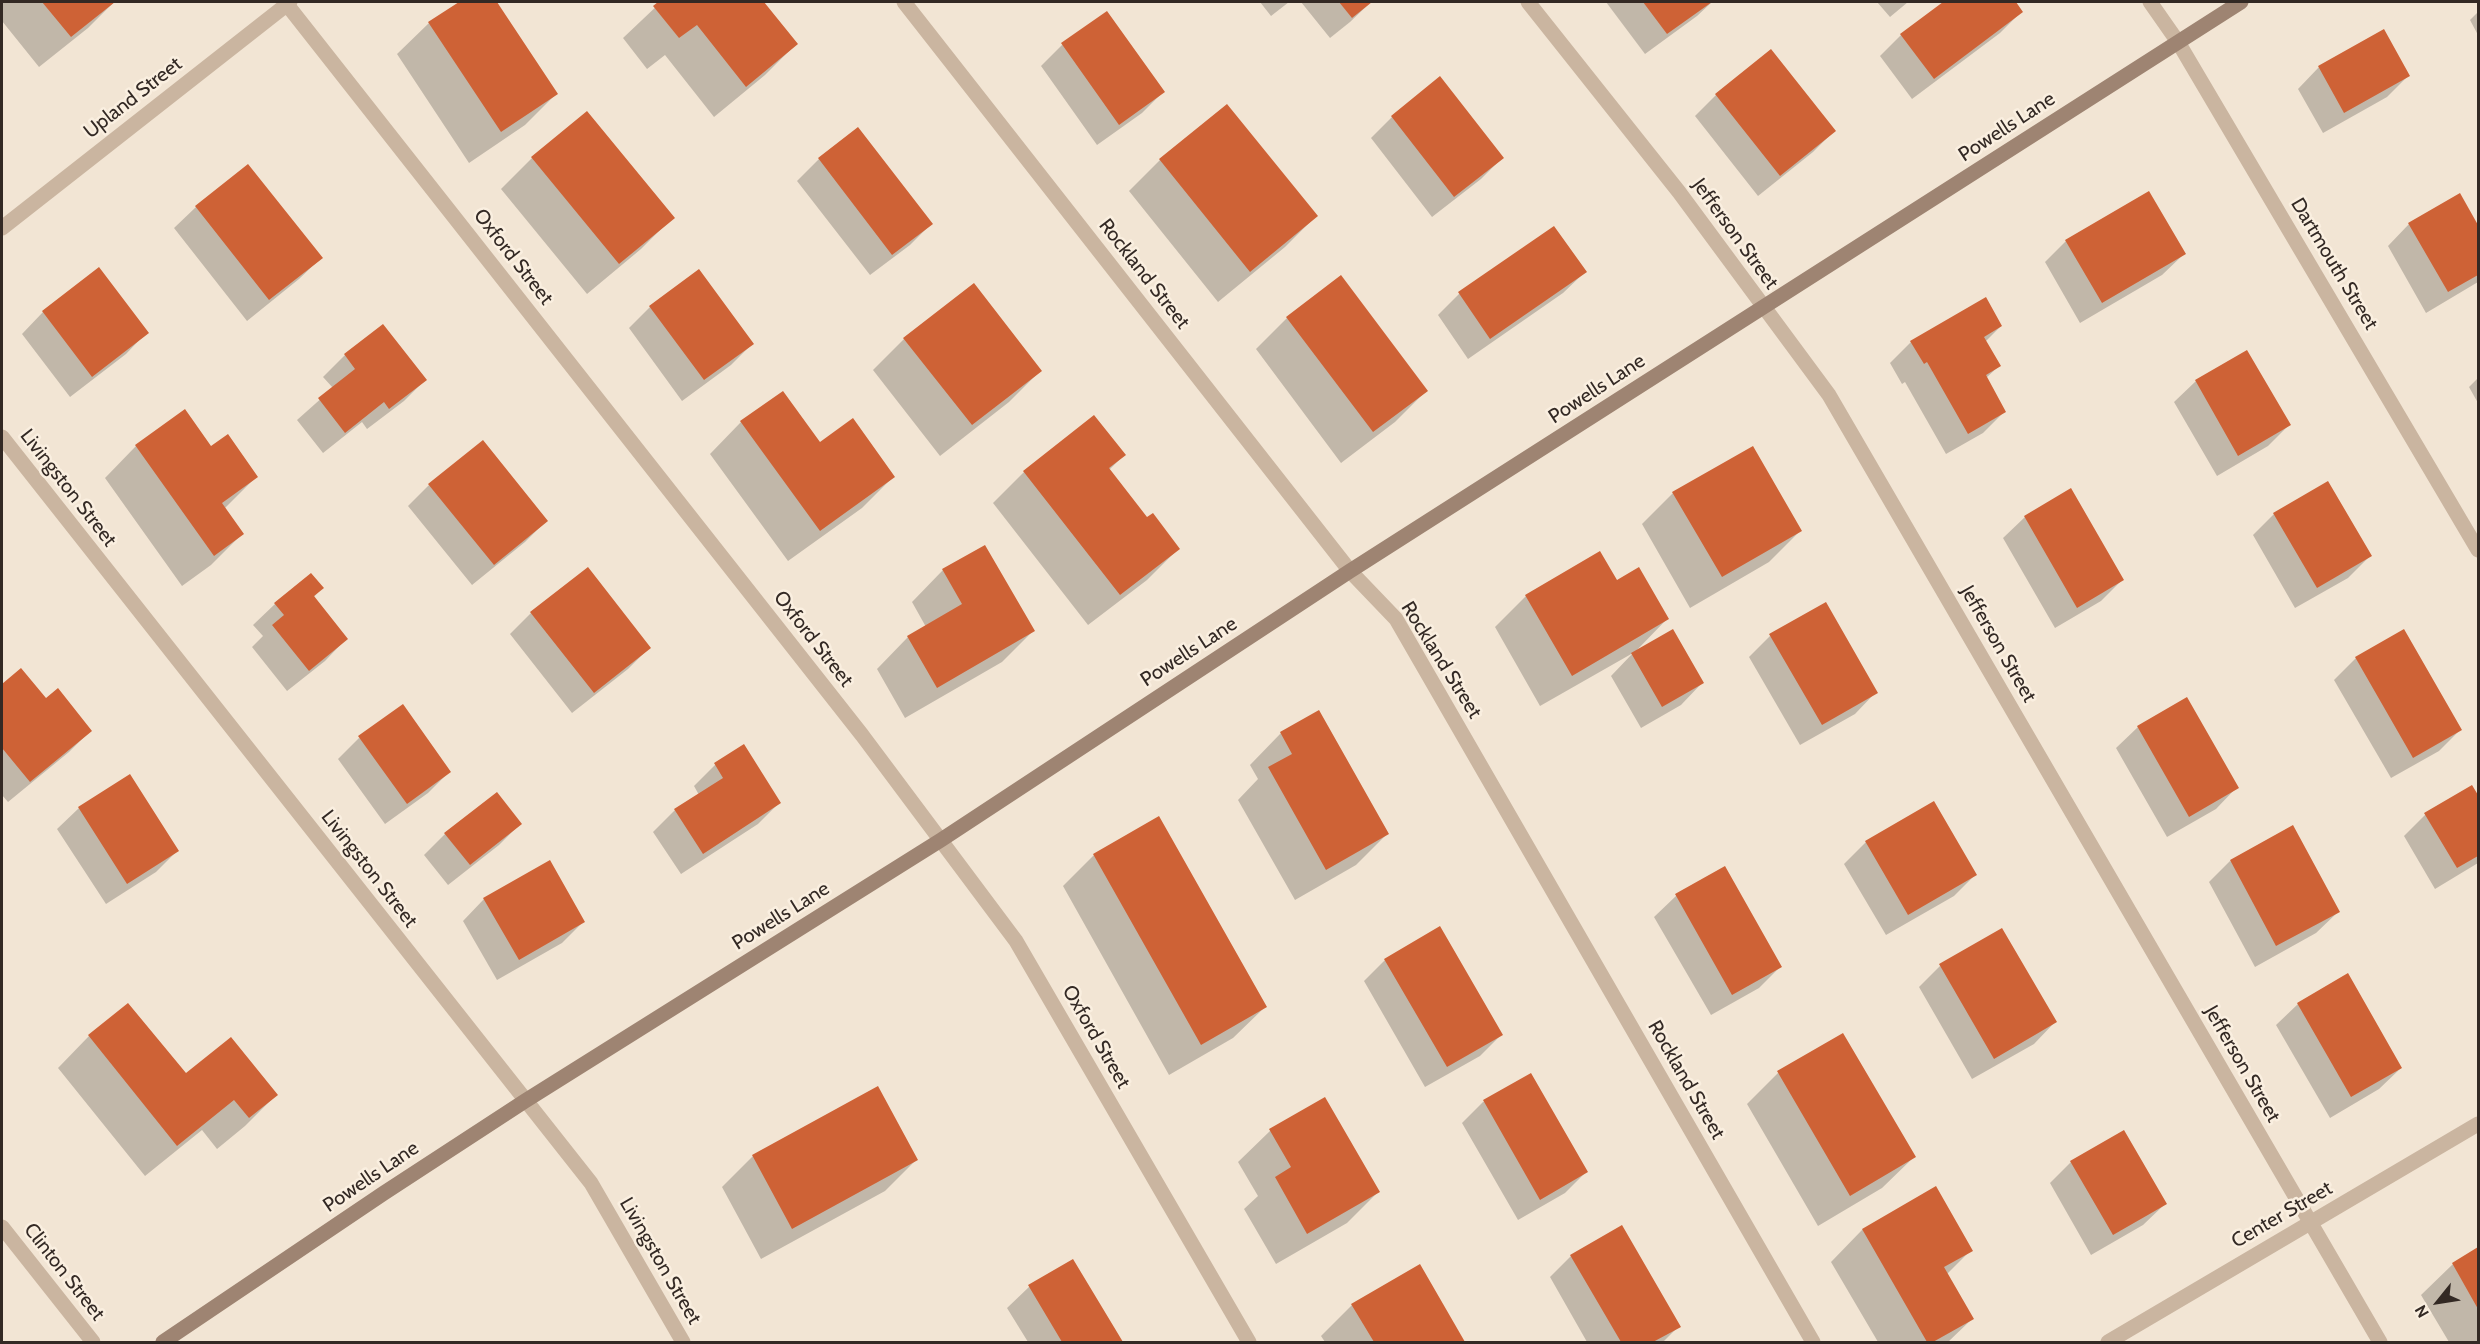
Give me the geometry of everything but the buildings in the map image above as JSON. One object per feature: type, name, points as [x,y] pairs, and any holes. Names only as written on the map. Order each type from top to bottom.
[{"type":"street","name":"Upland Street","points":[[2,228],[287,2]]},
{"type":"street","name":"Oxford Street","points":[[287,2],[855,725],[1016,940],[1249,1342]]},
{"type":"street","name":"Rockland Street","points":[[904,2],[1350,572],[1396,620],[1813,1342]]},
{"type":"street","name":"Jefferson Street","points":[[1528,2],[1679,192],[1829,395],[2380,1342]]},
{"type":"street","name":"Dartmouth Street","points":[[2150,2],[2178,42],[2478,550]]},
{"type":"street","name":"Powells Lane","points":[[163,1342],[525,1101],[941,840],[1350,572],[2241,2]]},
{"type":"street","name":"Livingston Street","points":[[2,437],[591,1183],[683,1342]]},
{"type":"street","name":"Center Street","points":[[2108,1342],[2478,1124]]},
{"type":"street","name":"Clinton Street","points":[[2,1227],[93,1342]]}]
